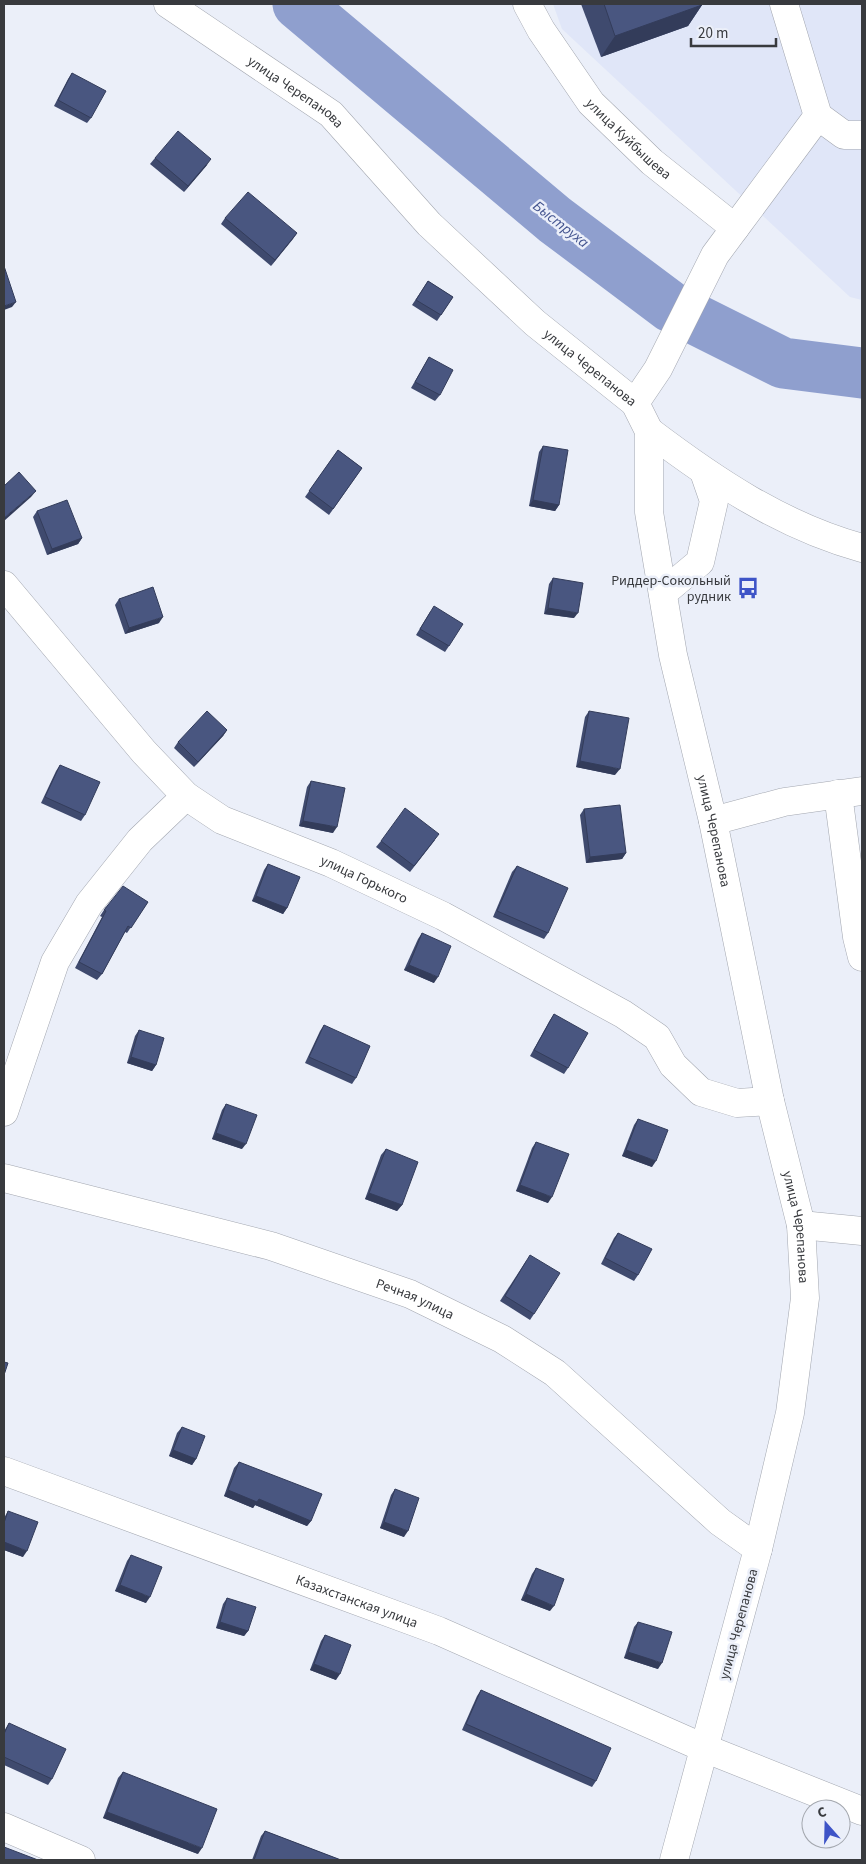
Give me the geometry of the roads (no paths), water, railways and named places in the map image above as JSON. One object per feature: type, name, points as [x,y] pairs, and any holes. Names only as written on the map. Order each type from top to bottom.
[{"type":"street","name":"улица Черепанова","points":[[168,4],[331,114],[429,224],[535,323],[635,403],[650,431],[649,512],[673,655],[713,821],[770,1101],[801,1225],[805,1298],[790,1413],[758,1549],[674,1860]]},
{"type":"street","name":"улица Куйбышева","points":[[527,4],[541,30],[590,103],[652,162],[735,228]]},
{"type":"street","points":[[784,4],[818,116],[844,136],[862,134]]},
{"type":"street","points":[[635,403],[658,369],[715,254],[818,116]]},
{"type":"street","points":[[650,431],[704,472],[768,510],[831,540],[862,548]]},
{"type":"street","points":[[663,593],[700,562],[714,501],[704,472]]},
{"type":"street","name":"улица Горького","points":[[4,585],[144,752],[186,796],[222,820],[331,863],[443,916],[623,1014],[657,1037],[673,1065],[700,1092],[737,1103],[770,1101]]},
{"type":"street","points":[[713,821],[784,802],[850,792],[857,937],[862,956]]},
{"type":"street","points":[[4,1112],[55,962],[89,904],[140,840],[186,796]]},
{"type":"street","name":"Речная улица","points":[[4,1178],[271,1246],[410,1294],[502,1339],[555,1373],[720,1522],[758,1549]]},
{"type":"street","points":[[801,1225],[862,1231]]},
{"type":"street","name":"Казахстанская улица","points":[[4,1471],[439,1631],[704,1748],[862,1811]]},
{"type":"street","points":[[4,1827],[81,1860]]},
{"type":"waterway","name":"Быструха","points":[[298,4],[555,220],[671,307],[783,363],[862,373]]},
{"type":"place","name":"Риддер-Сокольный рудник","points":[[748,588]]}]
